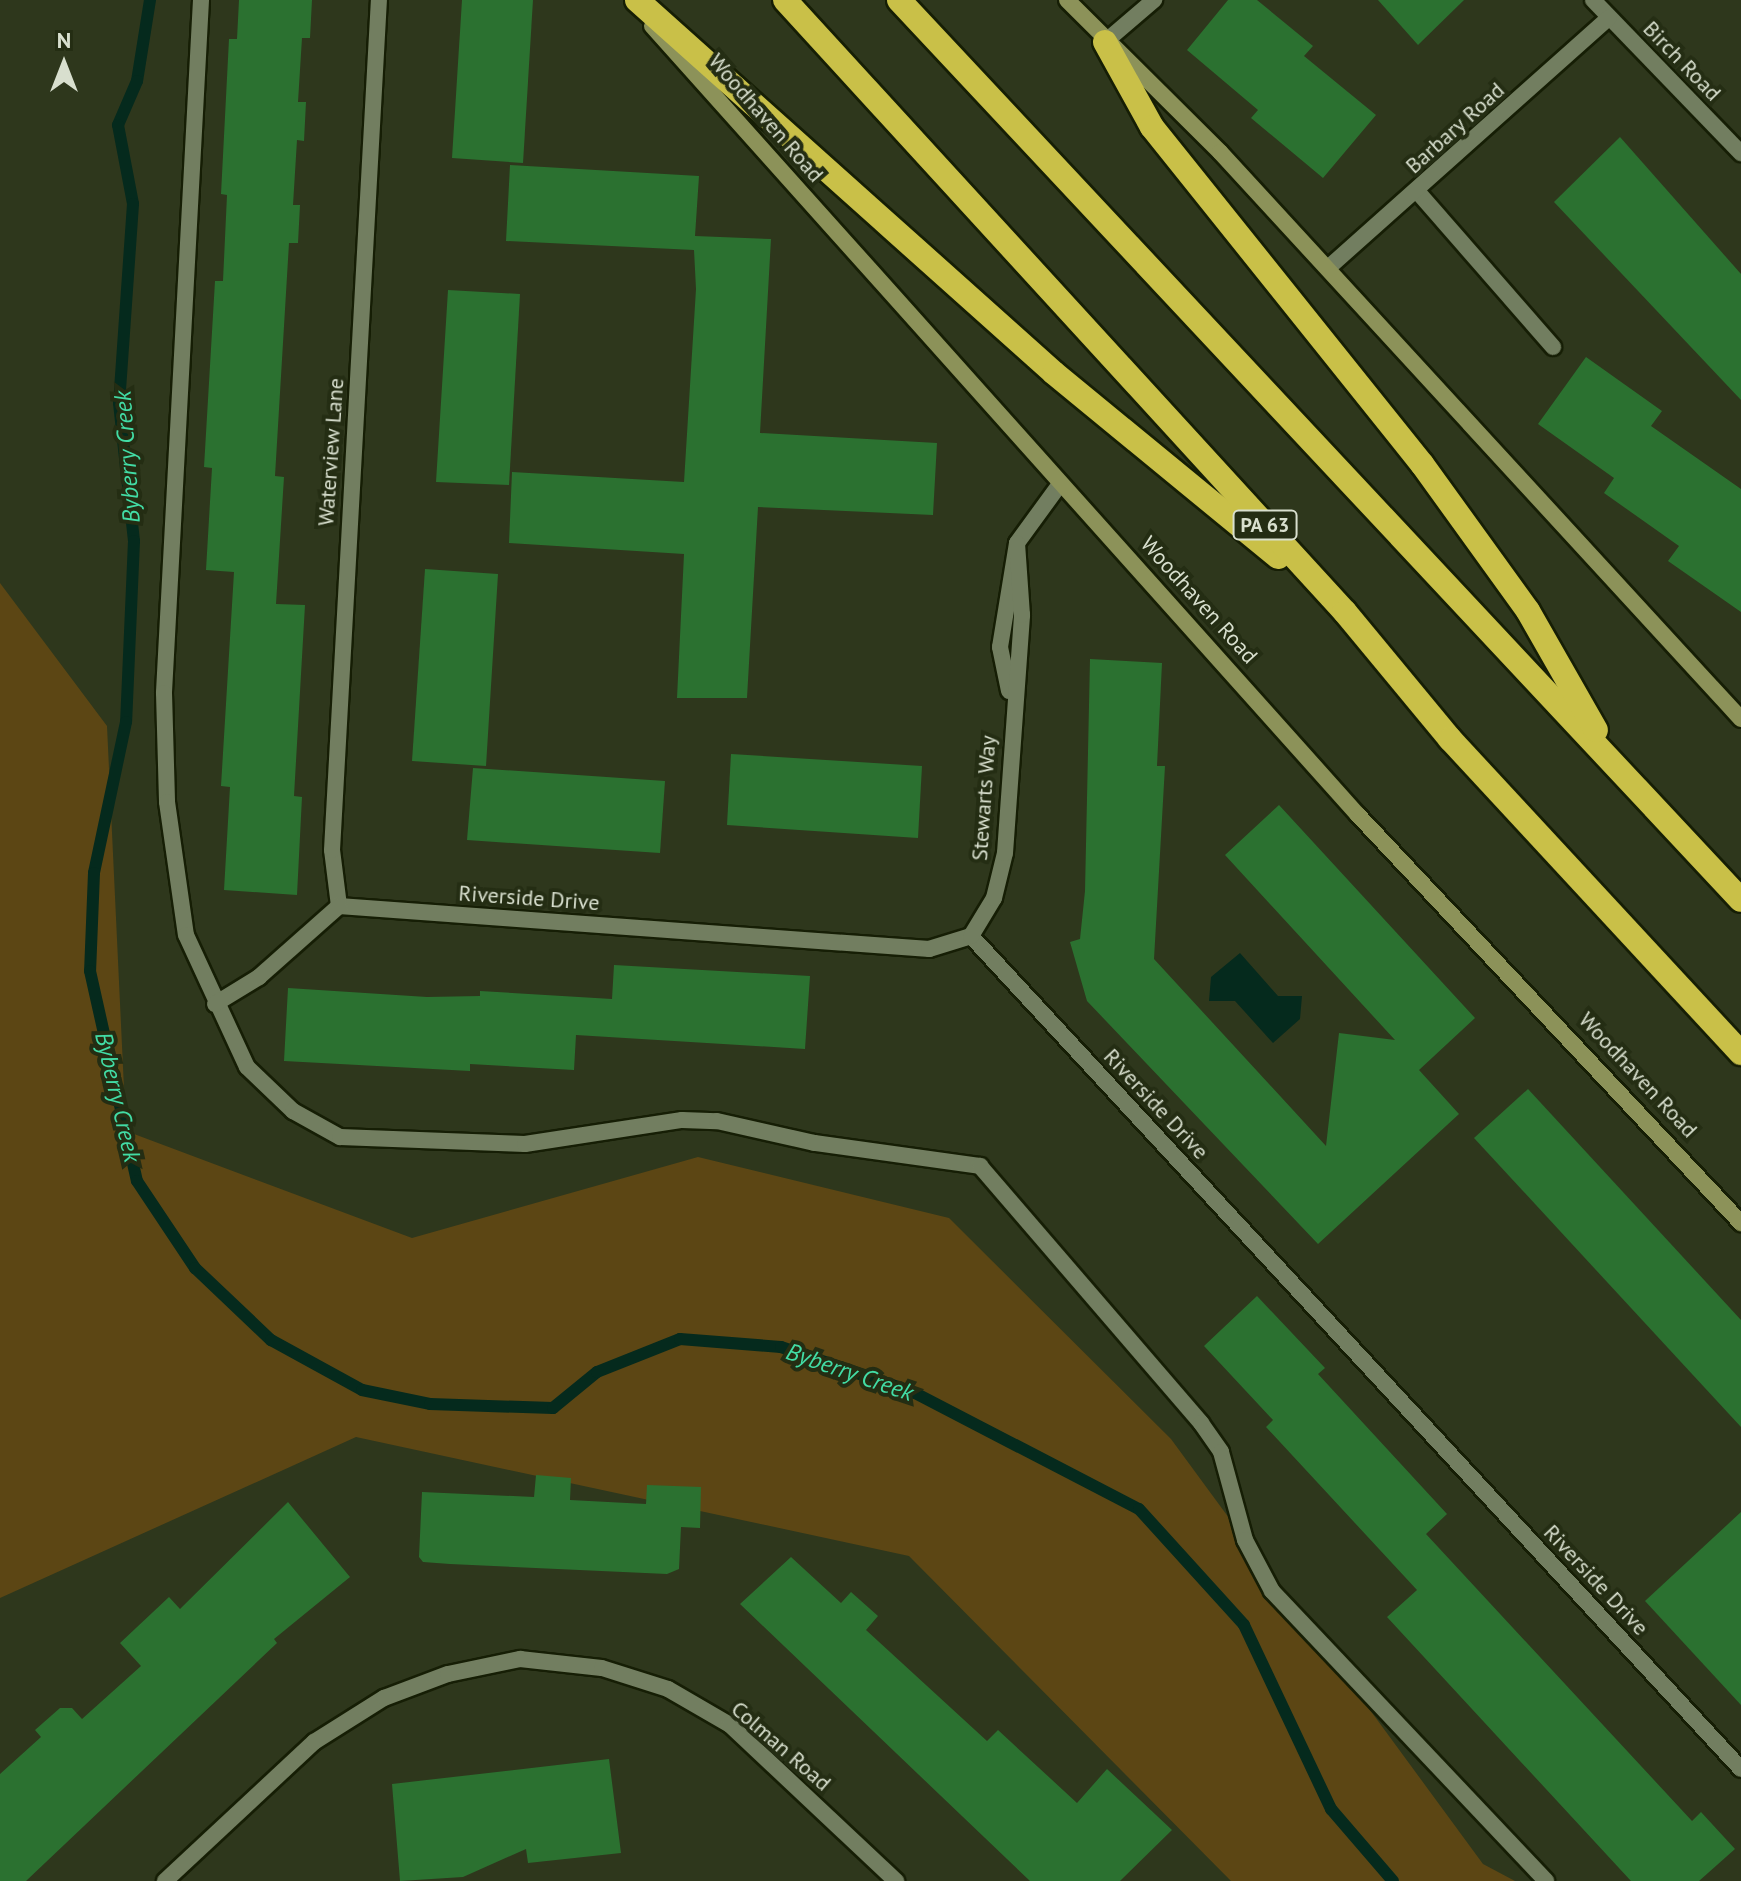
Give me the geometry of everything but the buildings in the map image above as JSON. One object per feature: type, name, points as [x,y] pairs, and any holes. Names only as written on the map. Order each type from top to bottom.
[{"type":"highway","points":[[637,0],[1054,373],[1345,612]]},
{"type":"highway","name":"PA 63","points":[[785,0],[1345,612],[1450,739],[1741,1053]]},
{"type":"highway","points":[[899,0],[1363,500],[1613,760],[1741,900]]},
{"type":"highway","points":[[1105,42],[1152,127],[1422,464],[1528,611],[1613,760]]},
{"type":"main road","name":"Woodhaven Road","points":[[630,0],[1358,815],[1741,1223]]},
{"type":"main road","points":[[1067,0],[1105,42],[1220,152],[1741,719]]},
{"type":"street","points":[[201,0],[164,693],[171,859],[186,935],[215,1004],[247,1067],[269,1090],[319,1129],[340,1137],[525,1144],[670,1122],[717,1121],[815,1143],[980,1166],[1201,1423],[1221,1452],[1245,1540],[1272,1591],[1546,1881]]},
{"type":"street","name":"Waterview Lane","points":[[339,906],[332,850],[379,0]]},
{"type":"street","points":[[1105,42],[1154,0]]},
{"type":"street","name":"Birch Road","points":[[1593,0],[1741,153]]},
{"type":"street","name":"Barbary Road","points":[[1328,268],[1609,18]]},
{"type":"street","points":[[1417,191],[1553,347]]},
{"type":"street","name":"Stewarts Way","points":[[971,936],[994,898],[1005,853],[1012,705],[1022,615],[1017,543],[1060,484]]},
{"type":"street","points":[[215,1004],[259,977],[339,906]]},
{"type":"street","name":"Riverside Drive","points":[[339,906],[929,949],[971,936],[1741,1769]]},
{"type":"street","name":"Colman Road","points":[[165,1881],[314,1742],[384,1698],[448,1674],[520,1659],[602,1668],[681,1696],[730,1725],[896,1881]]},
{"type":"shaded area","points":[[0,583],[107,726],[126,1131],[412,1238],[698,1157],[949,1218],[1171,1439],[1483,1864],[1515,1881],[1231,1881],[909,1556],[356,1437],[0,1598]]},
{"type":"shaded area","points":[[1240,953],[1278,996],[1302,996],[1300,1019],[1273,1043],[1235,1001],[1209,1001],[1211,977]]},
{"type":"waterway","name":"Byberry Creek","points":[[150,0],[137,81],[118,125],[133,204],[119,403],[134,541],[126,722],[94,873],[90,971],[137,1181],[195,1268],[271,1340],[362,1390],[430,1404],[553,1408],[597,1372],[680,1339],[781,1347],[915,1393],[1139,1509],[1244,1625],[1331,1809],[1393,1881]]}]
